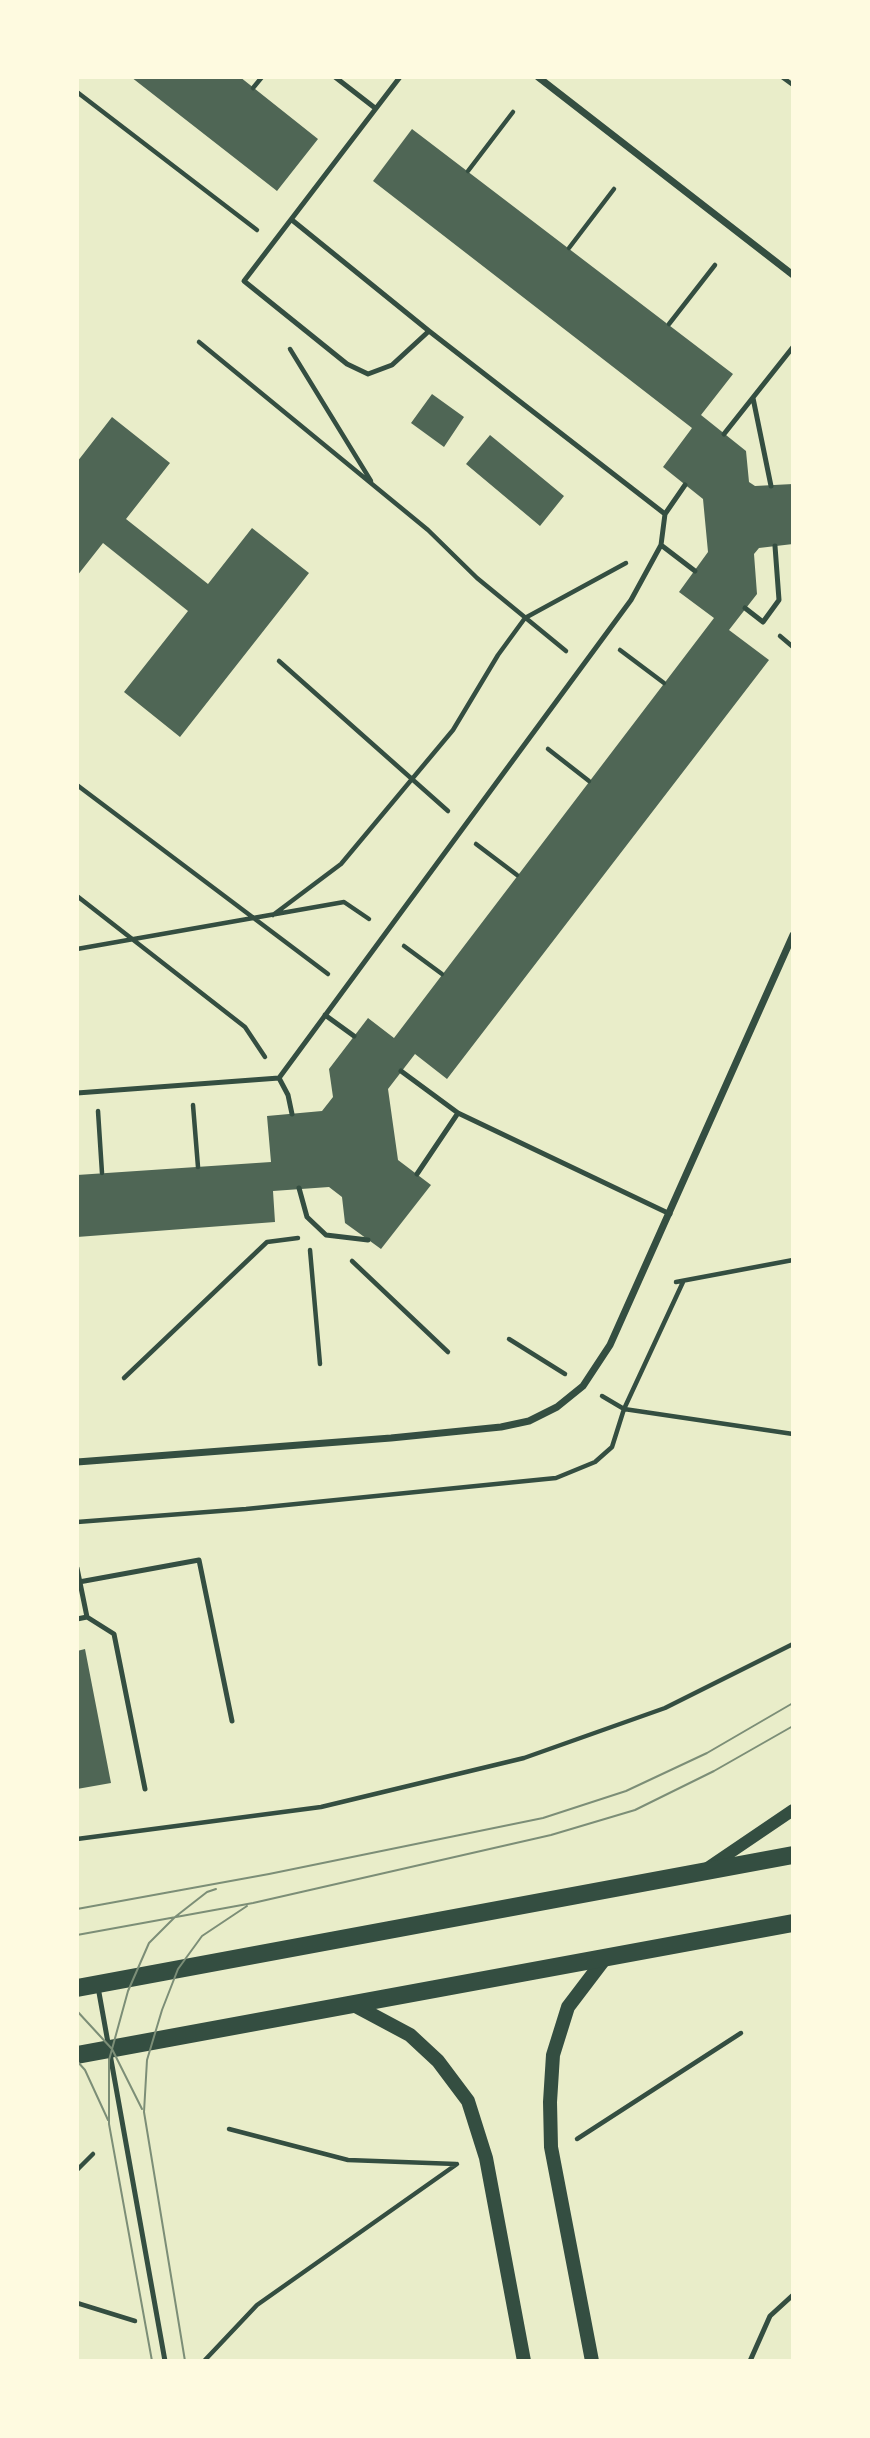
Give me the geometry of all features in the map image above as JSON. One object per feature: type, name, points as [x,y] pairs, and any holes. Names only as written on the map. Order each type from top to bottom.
[{"type":"main road","points":[[77,1988],[793,1855]]},
{"type":"main road","points":[[77,2055],[793,1923]]},
{"type":"main road","points":[[592,2361],[551,2147],[550,2102],[553,2055],[568,2007],[606,1957]]},
{"type":"main road","points":[[352,2004],[410,2035],[438,2062],[468,2101],[486,2158],[524,2361]]},
{"type":"street","points":[[538,77],[793,275]]},
{"type":"street","points":[[77,1462],[501,1427],[529,1421],[557,1407],[583,1385],[610,1345],[793,935]]},
{"type":"street","points":[[698,1874],[793,1810]]},
{"type":"lane","points":[[335,77],[375,108]]},
{"type":"lane","points":[[400,77],[244,281],[347,364],[368,374],[392,365],[429,331]]},
{"type":"lane","points":[[292,220],[429,331],[665,514]]},
{"type":"lane","points":[[724,434],[793,347]]},
{"type":"lane","points":[[753,398],[771,486]]},
{"type":"lane","points":[[77,1093],[279,1078],[631,600],[662,545],[665,514],[685,485]]},
{"type":"lane","points":[[662,545],[695,571]]},
{"type":"lane","points":[[746,608],[763,622],[779,600],[775,546]]},
{"type":"lane","points":[[325,1015],[354,1036]]},
{"type":"lane","points":[[401,1071],[458,1113],[670,1214]]},
{"type":"lane","points":[[279,1078],[288,1095],[292,1114]]},
{"type":"lane","points":[[417,1174],[458,1113]]},
{"type":"lane","points":[[299,1188],[307,1217],[326,1235],[368,1240]]},
{"type":"lane","points":[[79,1582],[199,1560],[232,1721]]},
{"type":"lane","points":[[77,1568],[87,1617]]},
{"type":"lane","points":[[77,1619],[87,1617],[114,1634],[145,1789]]},
{"type":"lane","points":[[97,1984],[165,2361]]},
{"type":"lane","points":[[750,2361],[770,2316],[793,2295]]},
{"type":"path","points":[[253,88],[262,77]]},
{"type":"path","points":[[782,77],[793,85]]},
{"type":"path","points":[[77,92],[274,243]]},
{"type":"path","points":[[468,171],[513,112]]},
{"type":"path","points":[[569,248],[614,188]]},
{"type":"path","points":[[669,324],[715,265]]},
{"type":"path","points":[[268,301],[275,326],[375,487]]},
{"type":"path","points":[[200,342],[428,530],[477,578],[583,664]]},
{"type":"path","points":[[273,915],[341,864],[453,730],[498,655],[525,618],[587,582],[662,545]]},
{"type":"path","points":[[605,636],[664,683]]},
{"type":"path","points":[[279,661],[411,780],[466,825]]},
{"type":"path","points":[[531,736],[589,781]]},
{"type":"path","points":[[77,785],[345,987]]},
{"type":"path","points":[[460,832],[517,875]]},
{"type":"path","points":[[77,896],[245,1027],[279,1078]]},
{"type":"path","points":[[77,949],[344,902],[442,974]]},
{"type":"path","points":[[192,1085],[198,1167]]},
{"type":"path","points":[[97,1092],[102,1173]]},
{"type":"path","points":[[124,1378],[267,1242],[326,1235],[448,1352]]},
{"type":"path","points":[[308,1237],[320,1364]]},
{"type":"path","points":[[676,1282],[793,1260]]},
{"type":"path","points":[[77,1522],[246,1509],[556,1478],[595,1462],[612,1447],[624,1409],[683,1282]]},
{"type":"path","points":[[509,1339],[583,1385]]},
{"type":"path","points":[[624,1409],[793,1434]]},
{"type":"path","points":[[77,1839],[321,1807],[524,1758],[665,1707],[793,1644]]},
{"type":"path","points":[[569,2144],[741,2032]]},
{"type":"path","points":[[204,2361],[257,2305],[457,2164],[348,2160],[229,2129]]},
{"type":"path","points":[[77,2170],[93,2154]]},
{"type":"path","points":[[77,2303],[135,2322]]},
{"type":"building","points":[[131,77],[240,77],[318,139],[277,191]]},
{"type":"building","points":[[412,129],[733,374],[701,415],[746,451],[749,482],[755,486],[793,484],[793,544],[759,548],[754,554],[757,594],[729,630],[769,660],[447,1079],[415,1054],[388,1089],[398,1160],[431,1185],[381,1249],[345,1223],[342,1197],[329,1187],[273,1191],[275,1222],[77,1237],[77,1175],[271,1162],[267,1116],[322,1111],[333,1097],[329,1069],[368,1018],[394,1038],[714,618],[679,592],[708,552],[703,499],[663,467],[692,428],[373,181]]},
{"type":"building","points":[[432,394],[464,417],[444,447],[411,423]]},
{"type":"building","points":[[112,417],[170,463],[126,519],[208,584],[252,528],[309,573],[180,737],[124,692],[188,611],[103,543],[77,576],[77,462]]},
{"type":"building","points":[[490,435],[564,496],[540,526],[466,464]]},
{"type":"building","points":[[85,1649],[111,1783],[77,1789],[77,1651]]},
{"type":"tram line","points":[[77,1909],[269,1874],[543,1818],[626,1791],[707,1753],[793,1703]]},
{"type":"tram line","points":[[77,1935],[253,1903],[551,1835],[635,1810],[714,1771],[793,1726]]},
{"type":"tram line","points":[[152,2361],[109,2124],[109,2060],[128,1991],[149,1943],[175,1917],[207,1892],[216,1889]]},
{"type":"tram line","points":[[185,2361],[144,2112],[147,2060],[178,1969],[202,1936],[247,1906]]},
{"type":"tram line","points":[[77,2011],[112,2049],[142,2109]]},
{"type":"tram line","points":[[77,2061],[85,2070],[108,2120]]}]
